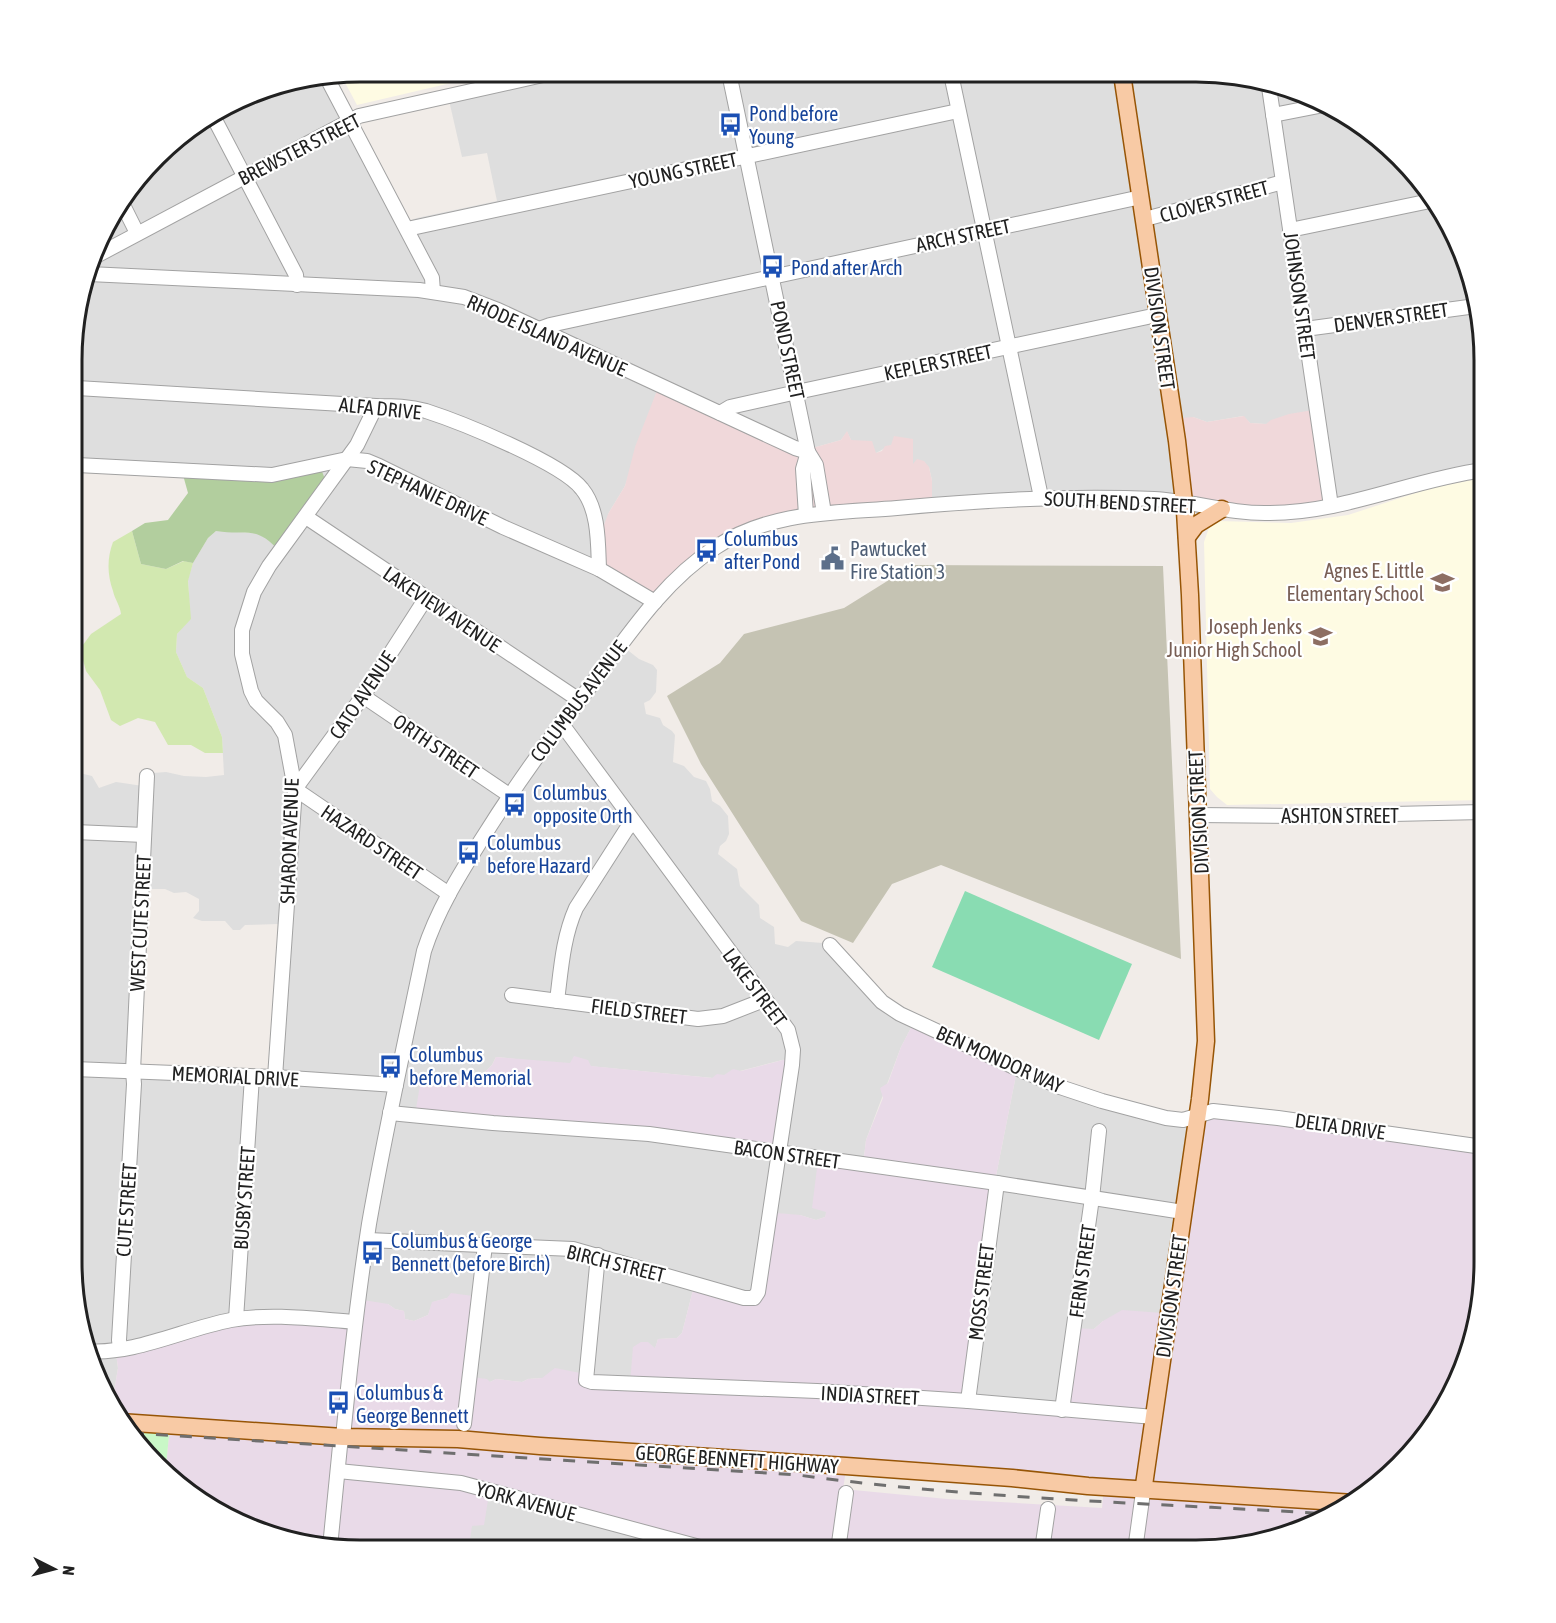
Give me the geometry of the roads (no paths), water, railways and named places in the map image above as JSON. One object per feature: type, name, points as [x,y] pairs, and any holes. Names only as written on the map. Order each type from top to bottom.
[{"type":"main road","name":"DIVISION STREET","points":[[1123,82],[1145,219],[1184,502],[1206,1041],[1143,1487]]},
{"type":"main road","points":[[1186,537],[1196,525],[1222,509]]},
{"type":"main road","name":"GEORGE BENNETT HIGHWAY","points":[[133,1423],[343,1437],[458,1439],[1336,1502]]},
{"type":"street","name":"BREWSTER STREET","points":[[105,251],[359,116],[512,82]]},
{"type":"street","name":"POND STREET","points":[[731,82],[808,452],[816,465],[824,513]]},
{"type":"street","points":[[953,82],[1041,497]]},
{"type":"street","points":[[330,84],[432,278],[433,292]]},
{"type":"street","name":"JOHNSON STREET","points":[[1270,93],[1331,506]]},
{"type":"street","points":[[1273,115],[1310,108]]},
{"type":"street","name":"YOUNG STREET","points":[[407,229],[958,111]]},
{"type":"street","points":[[217,123],[296,275],[297,285]]},
{"type":"street","name":"CLOVER STREET","points":[[1145,219],[1283,182]]},
{"type":"street","name":"ARCH STREET","points":[[539,329],[550,324],[772,275],[1141,197]]},
{"type":"street","points":[[1290,231],[1424,202]]},
{"type":"street","points":[[126,211],[137,233]]},
{"type":"street","name":"RHODE ISLAND AVENUE","points":[[96,274],[433,292],[464,297],[808,452]]},
{"type":"street","name":"DENVER STREET","points":[[1305,329],[1468,307]]},
{"type":"street","name":"KEPLER STREET","points":[[720,413],[730,407],[1157,315]]},
{"type":"street","name":"ALFA DRIVE","points":[[82,388],[400,406],[426,411],[477,431],[555,467],[572,478],[583,490],[594,520],[599,569]]},
{"type":"street","name":"SHARON AVENUE","points":[[275,1077],[295,789],[285,735],[277,722],[256,701],[251,691],[242,654],[242,630],[254,592],[269,566],[357,445],[376,406]]},
{"type":"street","name":"POND STREET","points":[[806,514],[803,469],[808,452]]},
{"type":"street","name":"STEPHANIE DRIVE","points":[[82,465],[272,475],[347,459],[366,461],[503,527],[599,569],[655,602]]},
{"type":"street","name":"SOUTH BEND STREET","points":[[824,513],[1041,497],[1157,500],[1184,502],[1246,513],[1271,513],[1331,506],[1474,472]]},
{"type":"street","name":"COLUMBUS AVENUE","points":[[331,1539],[355,1322],[368,1240],[390,1113],[424,951],[439,912],[509,795],[561,723],[669,584],[718,545],[754,527],[806,514],[824,513]]},
{"type":"street","name":"LAKEVIEW AVENUE","points":[[306,517],[579,700]]},
{"type":"street","name":"CATO AVENUE","points":[[295,789],[363,696],[426,598]]},
{"type":"street","name":"ORTH STREET","points":[[363,696],[509,795]]},
{"type":"street","name":"LAKE STREET","points":[[561,723],[788,1030],[793,1050],[758,1292],[754,1298]]},
{"type":"street","name":"WEST CUTE STREET","points":[[133,1071],[147,776]]},
{"type":"street","name":"HAZARD STREET","points":[[295,789],[449,894]]},
{"type":"street","name":"ASHTON STREET","points":[[1197,815],[1302,816],[1474,812]]},
{"type":"street","points":[[557,1001],[566,933],[570,920],[633,822]]},
{"type":"street","points":[[82,832],[144,835]]},
{"type":"street","name":"BEN MONDOR WAY","points":[[830,945],[882,1002],[921,1024],[1038,1078],[1102,1101],[1166,1118],[1183,1120],[1197,1116]]},
{"type":"street","name":"FIELD STREET","points":[[512,994],[698,1019],[723,1016],[764,1000]]},
{"type":"street","name":"MEMORIAL DRIVE","points":[[82,1069],[275,1077],[396,1085]]},
{"type":"street","name":"CUTE STREET","points":[[120,1349],[118,1340],[133,1071]]},
{"type":"street","name":"BUSBY STREET","points":[[236,1319],[252,1077]]},
{"type":"street","name":"DELTA DRIVE","points":[[1197,1116],[1213,1111],[1474,1146]]},
{"type":"street","name":"BACON STREET","points":[[390,1113],[649,1134],[997,1183],[1182,1212]]},
{"type":"street","name":"FERN STREET","points":[[1062,1410],[1092,1198],[1099,1131]]},
{"type":"street","name":"MOSS STREET","points":[[968,1401],[997,1183]]},
{"type":"street","name":"BIRCH STREET","points":[[368,1240],[573,1249],[744,1298],[754,1298]]},
{"type":"street","points":[[464,1424],[485,1245]]},
{"type":"street","name":"INDIA STREET","points":[[598,1255],[586,1380],[592,1382],[817,1391],[1154,1417]]},
{"type":"street","points":[[97,1350],[120,1349],[236,1319],[280,1317],[355,1322]]},
{"type":"street","name":"YORK AVENUE","points":[[338,1471],[461,1483],[669,1540]]},
{"type":"street","name":"DIVISION STREET","points":[[1136,1540],[1143,1487]]},
{"type":"street","points":[[839,1540],[846,1493]]},
{"type":"street","points":[[1043,1540],[1048,1509]]},
{"type":"railway","points":[[141,1434],[798,1475],[997,1495],[1315,1513]]},
{"type":"place","name":"Pond before Young","points":[[731,125]]},
{"type":"place","name":"Pond after Arch","points":[[773,267]]},
{"type":"place","name":"Columbus after Pond","points":[[706,550]]},
{"type":"place","name":"Pawtucket Fire Station 3","points":[[832,559]]},
{"type":"place","name":"Agnes E. Little Elementary School","points":[[1442,582]]},
{"type":"place","name":"Joseph Jenks Junior High School","points":[[1320,637]]},
{"type":"place","name":"Columbus opposite Orth","points":[[515,804]]},
{"type":"place","name":"Columbus before Hazard","points":[[469,853]]},
{"type":"place","name":"Columbus before Memorial","points":[[391,1066]]},
{"type":"place","name":"Columbus & George Bennett (before Birch)","points":[[373,1252]]},
{"type":"place","name":"Columbus & George Bennett","points":[[338,1403]]}]
